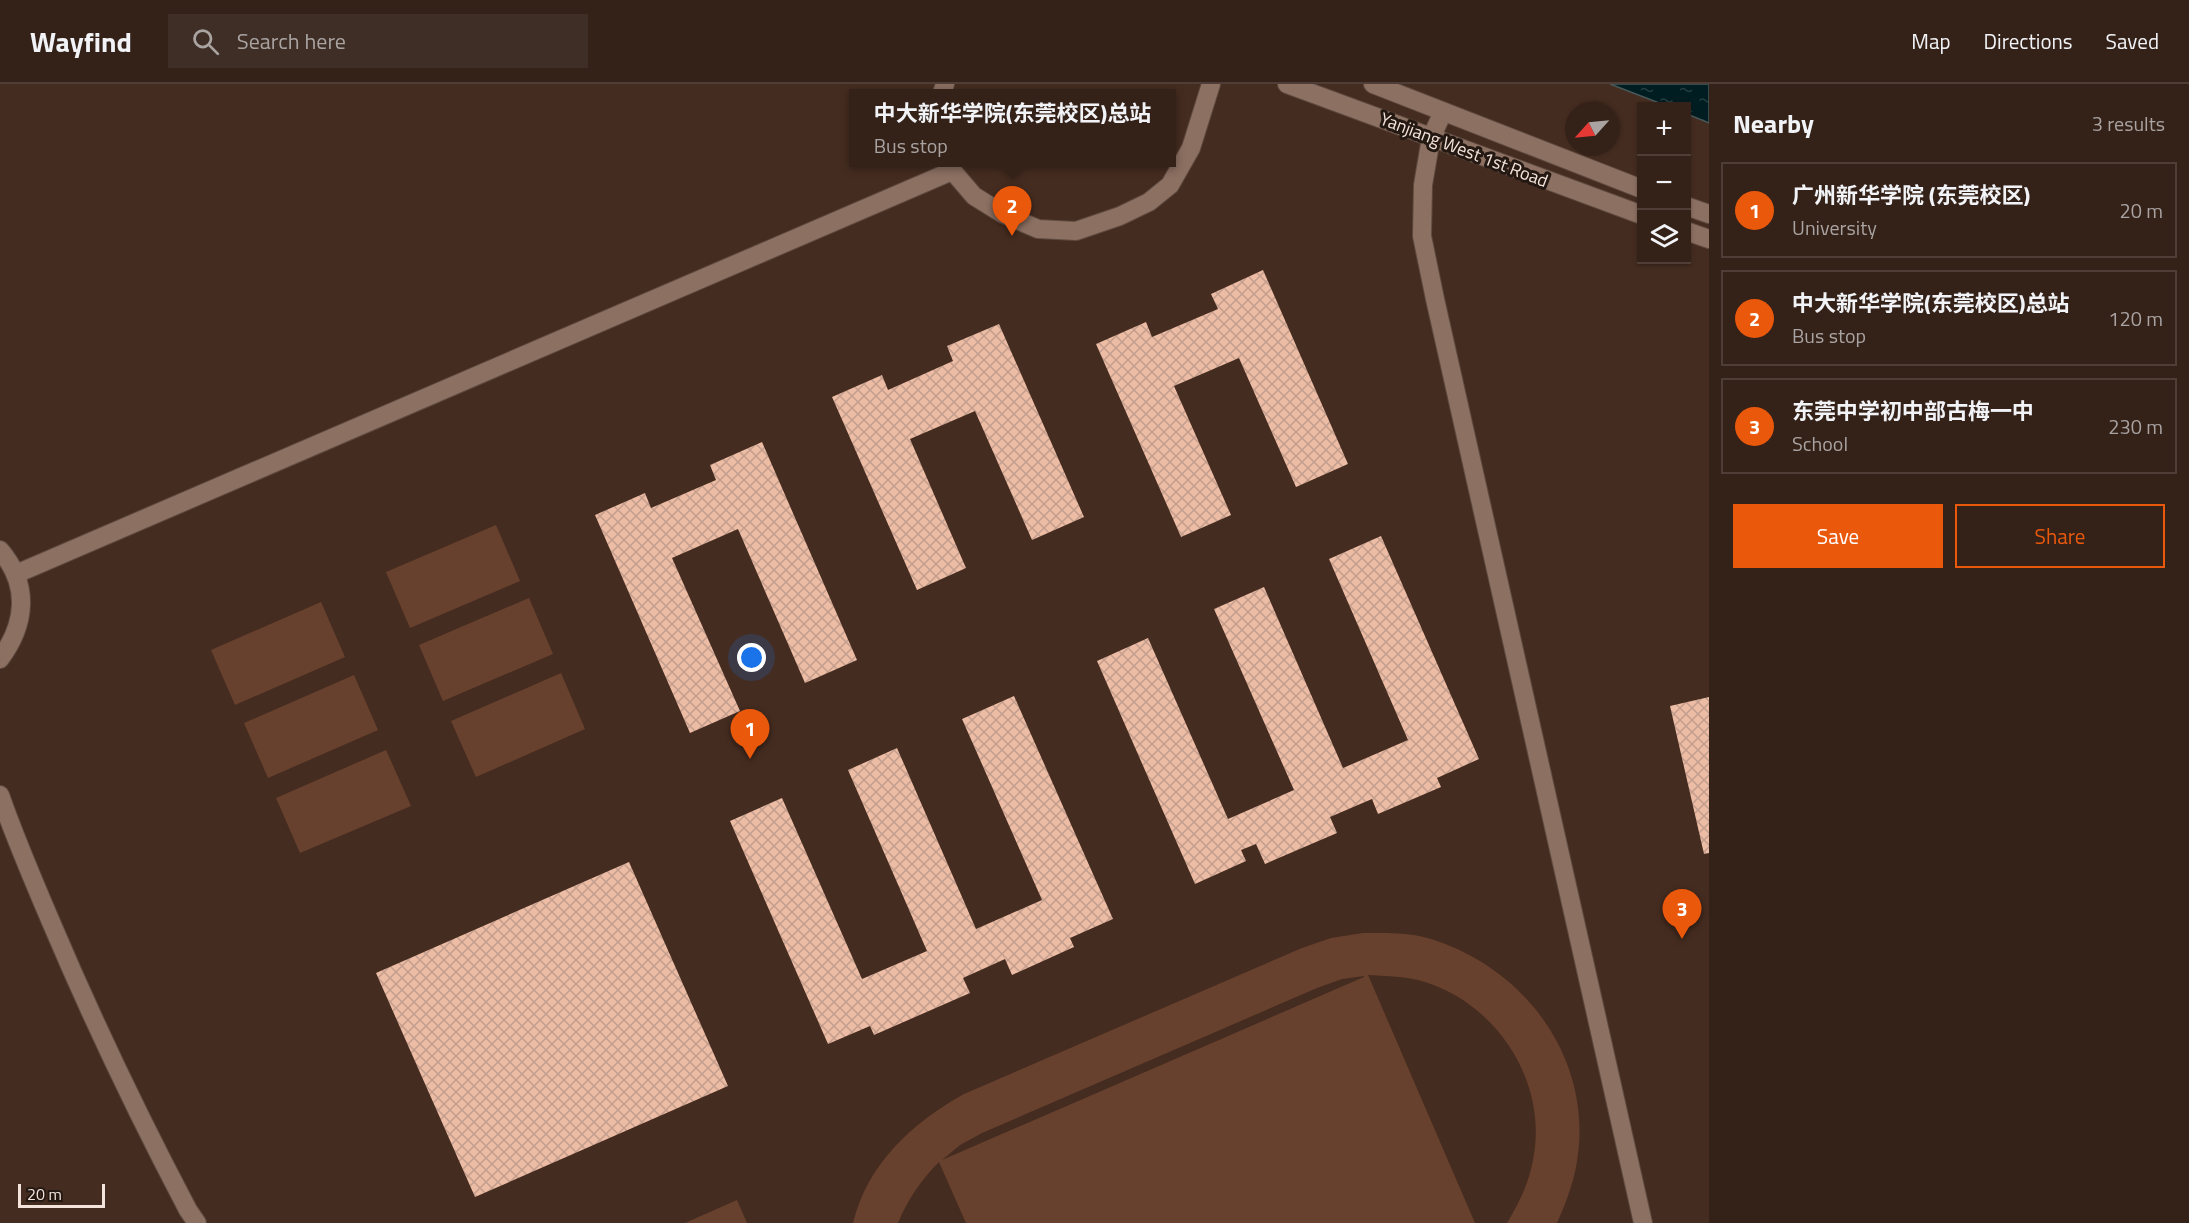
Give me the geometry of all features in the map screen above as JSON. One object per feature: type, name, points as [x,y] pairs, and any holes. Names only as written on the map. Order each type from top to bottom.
[{"type":"street","points":[[16,574],[950,167],[974,196],[1003,214],[1038,229],[1076,231],[1120,216],[1149,202],[1170,185],[1191,148],[1211,84]]},
{"type":"street","name":"Yanjiang West 1st Road","points":[[1287,84],[1637,214]]},
{"type":"street","name":"Yanjiang West 1st Road","points":[[1372,84],[1637,187]]},
{"type":"street","points":[[1443,112],[1431,138],[1423,185],[1422,236],[1643,1223]]},
{"type":"street","points":[[1691,208],[1709,214]]},
{"type":"street","points":[[1691,233],[1709,239]]},
{"type":"street","points":[[0,550],[16,574],[21,591],[22,610],[11,645],[0,659]]},
{"type":"street","points":[[0,795],[12,830],[80,992],[134,1106],[197,1223]]},
{"type":"shaded area","points":[[496,525],[520,581],[410,628],[386,572]]},
{"type":"shaded area","points":[[529,598],[553,654],[443,701],[419,645]]},
{"type":"shaded area","points":[[321,602],[345,657],[235,705],[211,650]]},
{"type":"shaded area","points":[[561,673],[585,729],[476,777],[451,721]]},
{"type":"shaded area","points":[[354,675],[378,730],[268,778],[244,723]]},
{"type":"shaded area","points":[[386,750],[411,806],[300,853],[276,798]]},
{"type":"shaded area","points":[[1380,933],[1406,934],[1431,939],[1466,953],[1497,973],[1525,997],[1547,1026],[1564,1058],[1575,1092],[1579,1129],[1576,1167],[1557,1223],[1507,1223],[1529,1177],[1536,1130],[1533,1101],[1524,1074],[1510,1048],[1492,1025],[1471,1005],[1446,990],[1418,980],[1368,975],[1475,1223],[966,1223],[939,1162],[916,1190],[898,1223],[853,1223],[860,1201],[881,1163],[910,1132],[945,1105],[964,1094],[1302,948],[1331,938]],"holes":[[[1364,977],[942,1160],[960,1145],[982,1133],[1317,988],[1342,979]]]},
{"type":"shaded area","points":[[737,1200],[747,1223],[685,1223]]},
{"type":"water","points":[[1610,84],[1709,84],[1709,123],[1691,116],[1691,102],[1657,102]]},
{"type":"building","points":[[1263,270],[1348,464],[1296,487],[1239,358],[1174,386],[1231,515],[1181,537],[1096,344],[1146,322],[1152,337],[1218,309],[1211,294]]},
{"type":"building","points":[[999,324],[1084,517],[1032,540],[975,411],[910,439],[966,568],[917,590],[832,397],[882,375],[888,390],[953,361],[947,346]]},
{"type":"building","points":[[762,442],[857,660],[805,683],[738,529],[672,558],[740,711],[690,733],[595,515],[645,493],[651,508],[716,480],[710,465]]},
{"type":"building","points":[[1381,536],[1479,759],[1437,778],[1441,787],[1378,814],[1372,799],[1330,817],[1337,833],[1265,864],[1256,844],[1241,850],[1246,861],[1195,884],[1097,661],[1148,638],[1228,819],[1294,790],[1214,609],[1264,587],[1343,768],[1408,740],[1329,559]]},
{"type":"building","points":[[1014,696],[1113,919],[1070,938],[1074,947],[1012,975],[1005,959],[963,978],[970,993],[874,1035],[870,1026],[828,1044],[730,821],[782,798],[862,979],[927,951],[848,770],[897,748],[976,929],[1042,900],[962,719]]},
{"type":"building","points":[[1709,697],[1709,853],[1704,854],[1670,706]]},
{"type":"building","points":[[629,862],[728,1086],[475,1197],[376,973]]},
{"type":"place","name":"中大新华学院(东莞校区)总站","points":[[1012,236]]},
{"type":"place","name":"广州新华学院 (东莞校区)","points":[[750,759]]},
{"type":"place","name":"东莞中学初中部古梅一中","points":[[1682,939]]}]
